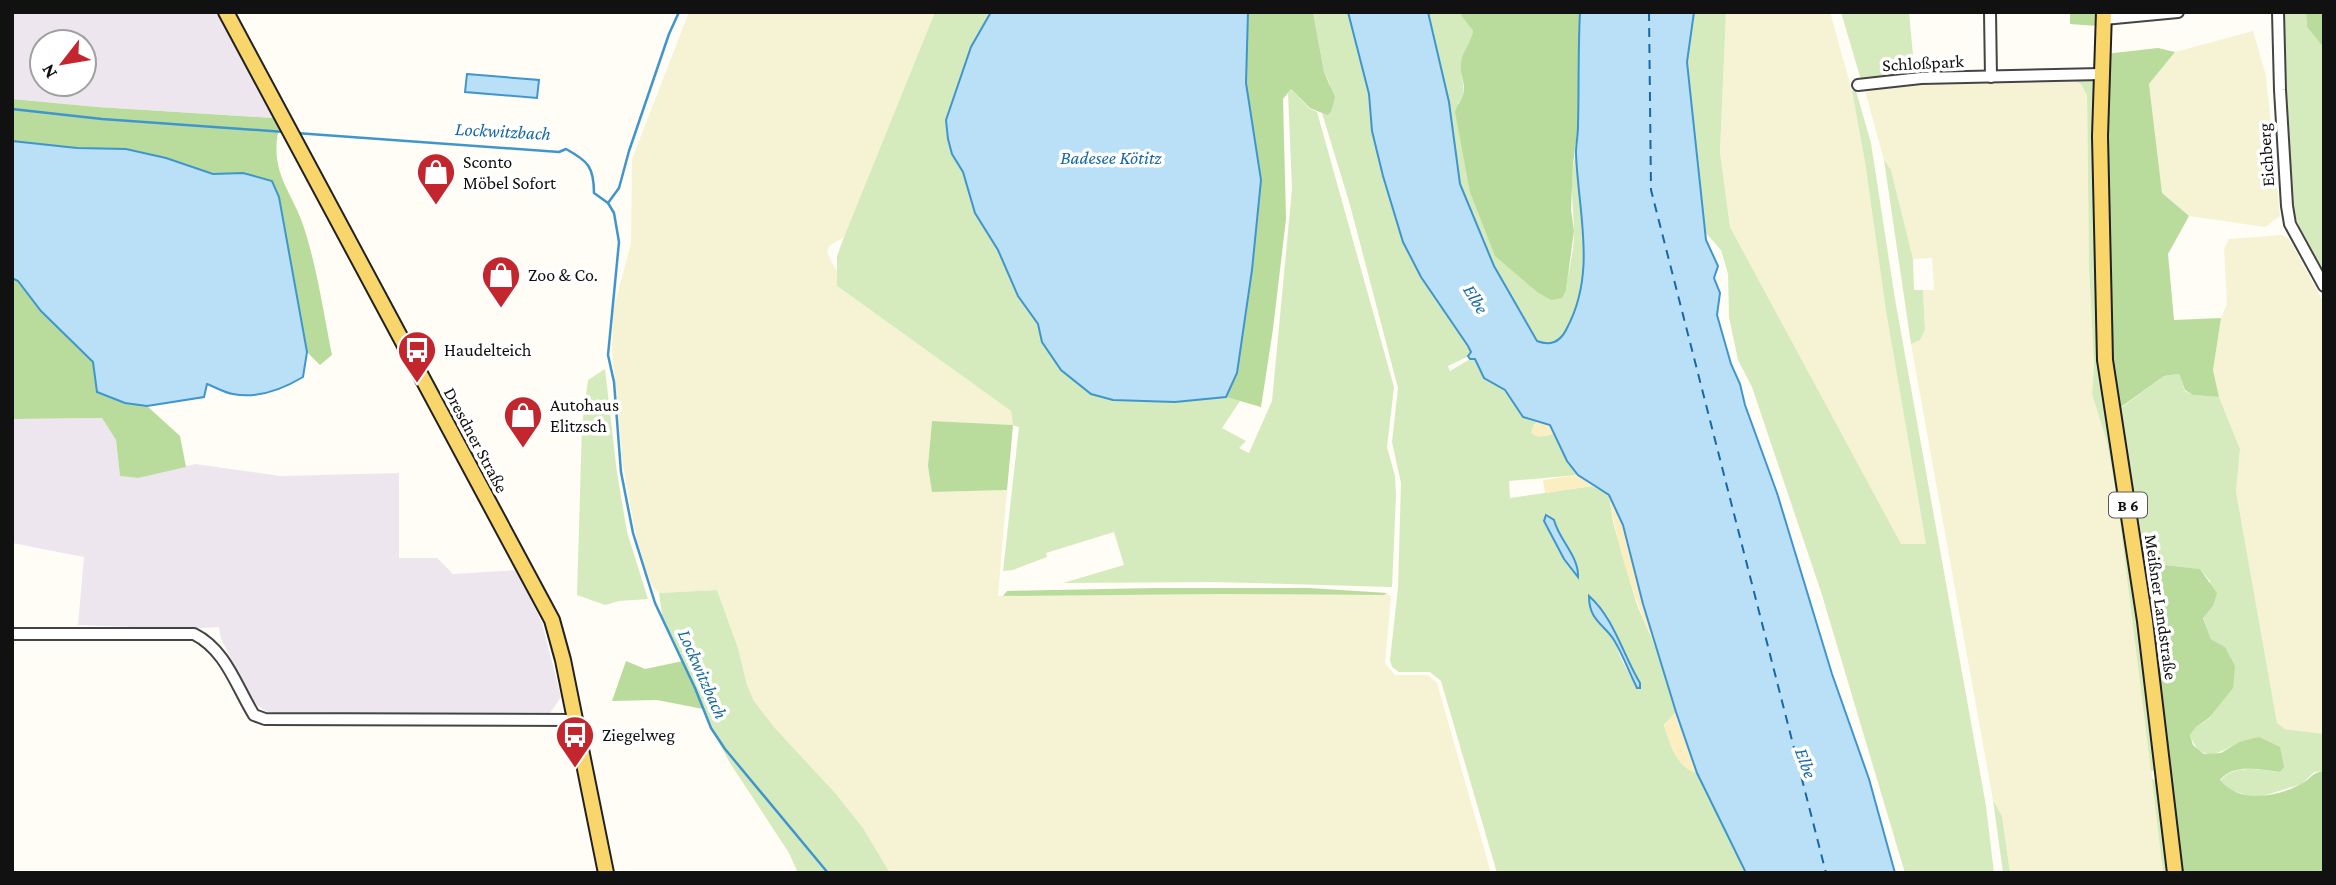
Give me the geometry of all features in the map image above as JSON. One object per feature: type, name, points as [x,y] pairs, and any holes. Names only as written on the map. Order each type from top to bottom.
[{"type":"main road","name":"Dresdner Straße","points":[[226,12],[552,620],[576,720],[606,873]]},
{"type":"main road","name":"B 6","points":[[2101,74],[2104,15]]},
{"type":"main road","name":"Meißner Landstraße","points":[[2101,74],[2105,360],[2146,621],[2175,873]]},
{"type":"street","points":[[1990,12],[1991,77]]},
{"type":"street","points":[[2104,15],[2178,12]]},
{"type":"street","name":"Eichberg","points":[[2278,12],[2281,127],[2290,224],[2324,286]]},
{"type":"street","name":"Schloßpark","points":[[1858,85],[1921,78],[2101,74]]},
{"type":"street","points":[[12,634],[194,634],[208,641],[217,650],[254,715],[265,719],[576,720]]},
{"type":"shaded area","points":[[12,12],[218,12],[273,118],[12,99]]},
{"type":"shaded area","points":[[689,12],[935,12],[844,237],[829,246],[827,252],[837,272],[838,287],[1011,411],[1013,425],[932,421],[928,466],[933,492],[1007,490],[998,596],[1387,593],[1391,597],[1385,663],[1395,675],[1428,675],[1437,683],[1491,873],[890,873],[863,828],[754,701],[717,590],[659,593],[646,573],[637,541],[623,466],[612,351],[613,311],[631,243],[632,159]]},
{"type":"shaded area","points":[[1726,12],[1830,12],[1852,91],[1865,162],[1886,311],[1926,544],[1901,545],[1730,227],[1720,152]]},
{"type":"shaded area","points":[[2253,31],[2266,76],[2280,216],[2265,227],[2189,216],[2162,193],[2149,84],[2175,52]]},
{"type":"shaded area","points":[[2072,80],[2081,84],[2087,95],[2089,268],[2094,365],[2092,394],[2107,442],[2118,505],[2145,708],[2163,873],[2010,873],[2002,816],[1993,800],[1911,344],[1920,340],[1925,330],[1923,290],[1934,290],[1932,258],[1913,259],[1891,170],[1884,160],[1865,91],[1868,88],[1919,81]]},
{"type":"shaded area","points":[[2282,235],[2289,239],[2324,303],[2324,734],[2285,729],[2277,723],[2236,491],[2240,449],[2219,397],[2213,370],[2221,318],[2227,304],[2224,248],[2229,239]]},
{"type":"shaded area","points":[[102,418],[116,440],[120,476],[138,478],[195,464],[280,476],[399,473],[399,558],[437,558],[453,574],[516,570],[542,623],[561,697],[548,716],[267,712],[254,703],[221,639],[219,627],[188,629],[78,625],[84,557],[12,543],[12,419]]},
{"type":"green space","points":[[935,12],[991,12],[971,47],[946,120],[948,139],[952,154],[963,172],[975,213],[998,250],[1018,296],[1038,324],[1042,342],[1113,400],[1176,402],[1226,397],[1240,401],[1222,428],[1246,441],[1239,448],[1249,453],[1272,401],[1292,189],[1288,93],[1291,89],[1309,108],[1317,112],[1394,387],[1387,447],[1395,476],[1396,495],[1392,587],[1215,582],[1063,583],[1124,565],[1114,532],[1046,553],[1047,557],[1003,571],[1019,427],[1013,425],[1011,411],[837,286],[837,256]]},
{"type":"green space","points":[[1248,12],[1313,12],[1324,72],[1335,97],[1331,112],[1327,115],[1310,108],[1291,89],[1283,99],[1286,219],[1261,407],[1226,397],[1237,373],[1252,270],[1261,180],[1246,83]]},
{"type":"green space","points":[[1313,12],[1348,12],[1369,94],[1372,131],[1403,242],[1421,277],[1471,352],[1471,355],[1448,366],[1450,371],[1472,358],[1475,359],[1487,380],[1504,390],[1522,414],[1537,422],[1533,426],[1546,436],[1554,433],[1567,461],[1578,475],[1509,481],[1510,498],[1592,486],[1609,495],[1613,522],[1637,605],[1656,648],[1676,712],[1664,725],[1669,740],[1679,760],[1697,773],[1746,873],[1497,873],[1441,681],[1430,672],[1399,672],[1392,667],[1390,660],[1398,588],[1401,483],[1392,442],[1398,388],[1350,205],[1322,113],[1327,115],[1330,84],[1324,72]],"holes":[[[1554,520],[1578,576],[1564,559],[1544,521]],[[1613,629],[1640,683],[1640,688],[1636,687],[1622,659]]]},
{"type":"green space","points":[[1428,12],[1461,13],[1473,31],[1462,60],[1464,89],[1458,103],[1518,274],[1537,292],[1566,290],[1574,237],[1572,181],[1576,152],[1584,239],[1583,282],[1573,317],[1562,338],[1553,343],[1538,341],[1494,266],[1460,184],[1449,102]]},
{"type":"green space","points":[[1459,12],[1580,12],[1578,126],[1571,209],[1574,231],[1566,290],[1562,298],[1551,300],[1537,292],[1495,256],[1470,192],[1455,112],[1464,91],[1462,59],[1473,31]]},
{"type":"green space","points":[[1694,12],[1726,12],[1720,152],[1730,227],[1901,544],[1926,544],[1852,91],[1856,91],[1871,143],[1895,299],[1986,806],[1994,873],[1905,873],[1822,595],[1752,387],[1738,360],[1729,317],[1728,274],[1721,250],[1705,232],[1687,62]]},
{"type":"green space","points":[[1841,12],[1909,12],[1915,77],[1861,80]]},
{"type":"green space","points":[[2070,12],[2098,12],[2097,26],[2070,24]]},
{"type":"green space","points":[[2282,12],[2306,12],[2307,27],[2324,48],[2324,271],[2291,207]]},
{"type":"green space","points":[[2306,12],[2324,12],[2324,48],[2307,27]]},
{"type":"green space","points":[[2158,48],[2175,52],[2149,84],[2162,193],[2189,216],[2168,254],[2174,320],[2221,318],[2213,370],[2219,397],[2193,395],[2185,390],[2179,374],[2164,376],[2121,407],[2116,407],[2110,338],[2105,54]]},
{"type":"green space","points":[[2090,77],[2096,92],[2096,155],[2131,552],[2156,770],[2151,771],[2118,505],[2107,442],[2092,394],[2094,365],[2089,268],[2087,95],[2081,84],[2072,80]]},
{"type":"green space","points":[[12,99],[273,118],[279,128],[277,159],[284,183],[306,234],[332,355],[320,365],[307,352],[279,197],[243,173],[213,174],[166,158],[126,149],[77,148],[12,141]]},
{"type":"green space","points":[[1884,160],[1891,170],[1913,259],[1914,290],[1923,290],[1925,330],[1920,340],[1911,344]]},
{"type":"green space","points":[[12,278],[18,281],[41,311],[93,362],[125,403],[147,406],[180,436],[186,467],[138,478],[120,476],[116,440],[102,418],[12,419]]},
{"type":"green space","points":[[605,369],[627,532],[648,599],[605,605],[577,595],[582,425],[588,380]]},
{"type":"green space","points":[[2179,374],[2185,391],[2193,395],[2219,397],[2240,449],[2236,491],[2277,723],[2285,729],[2324,734],[2324,771],[2314,772],[2302,784],[2256,798],[2227,789],[2220,781],[2226,775],[2240,770],[2280,772],[2239,742],[2211,754],[2199,750],[2190,735],[2196,727],[2210,718],[2225,647],[2211,639],[2203,617],[2213,606],[2210,581],[2200,569],[2157,564],[2143,566],[2116,407],[2122,407],[2164,376]]},
{"type":"green space","points":[[932,421],[1013,425],[1007,490],[932,492],[928,466]]},
{"type":"green space","points":[[2157,564],[2200,569],[2217,593],[2213,606],[2203,618],[2211,639],[2225,647],[2235,666],[2233,688],[2209,718],[2190,735],[2193,745],[2204,754],[2221,753],[2239,742],[2259,737],[2280,747],[2284,767],[2280,772],[2240,769],[2232,771],[2220,780],[2237,793],[2270,795],[2291,789],[2324,771],[2324,873],[2180,873],[2143,566]]},
{"type":"green space","points":[[1309,588],[1387,593],[1003,596],[1007,591]]},
{"type":"green space","points":[[717,590],[754,701],[863,828],[890,873],[798,873],[789,853],[730,763],[711,728],[663,622],[659,593]]},
{"type":"green space","points":[[626,661],[645,669],[683,661],[703,709],[657,700],[612,701]]},
{"type":"green space","points":[[2152,779],[2160,781],[2171,873],[2163,873]]},
{"type":"green space","points":[[1993,800],[2002,816],[2010,873],[2003,873]]},
{"type":"sand","points":[[1544,421],[1554,433],[1542,437],[1531,432],[1534,425]]},
{"type":"sand","points":[[1578,475],[1592,486],[1545,493],[1543,480]]},
{"type":"sand","points":[[1609,495],[1628,538],[1656,648],[1627,573]]},
{"type":"sand","points":[[1676,712],[1697,773],[1679,760],[1669,740],[1664,725]]},
{"type":"water","name":"Badesee Kötitz","points":[[991,12],[1248,12],[1246,83],[1261,180],[1252,270],[1237,373],[1226,397],[1175,402],[1113,400],[1091,394],[1061,370],[1042,342],[1038,324],[1018,296],[998,250],[975,213],[963,172],[952,154],[948,139],[946,120],[971,47]]},
{"type":"water","name":"Elbe","points":[[1348,12],[1428,12],[1449,102],[1460,184],[1494,266],[1537,341],[1552,343],[1562,336],[1576,307],[1584,264],[1576,153],[1580,12],[1694,12],[1687,62],[1706,240],[1718,266],[1714,278],[1720,293],[1717,315],[1731,364],[1777,493],[1832,674],[1869,779],[1895,873],[1746,873],[1697,773],[1643,604],[1623,525],[1609,495],[1578,475],[1567,461],[1550,425],[1523,417],[1505,390],[1484,378],[1475,359],[1468,356],[1471,352],[1468,346],[1421,277],[1403,242],[1372,131],[1369,94]]},
{"type":"water","points":[[467,74],[539,80],[537,98],[465,92]]},
{"type":"water","points":[[12,141],[77,148],[126,149],[166,158],[213,174],[243,173],[272,181],[279,197],[307,352],[303,377],[279,389],[252,395],[230,393],[207,384],[204,397],[147,406],[125,403],[97,392],[93,362],[41,311],[18,281],[12,278]]},
{"type":"water","points":[[1546,515],[1554,520],[1575,562],[1578,577],[1564,559],[1544,521]]},
{"type":"water","points":[[1589,596],[1612,626],[1640,688],[1637,688],[1614,640],[1594,617]]},
{"type":"waterway","points":[[608,203],[619,188],[629,151],[679,12]]},
{"type":"waterway","name":"Lockwitzbach","points":[[12,109],[102,119],[285,132]]},
{"type":"waterway","name":"Lockwitzbach","points":[[296,133],[559,152],[566,149],[585,161],[593,177],[594,193],[608,203],[614,213],[619,242],[608,355],[614,382],[621,472],[633,533],[655,603],[711,728],[725,749],[828,873]]},
{"type":"ferry route","points":[[1649,12],[1651,190],[1826,873]]},
{"type":"place","name":"Sconto Möbel Sofort","points":[[436,206]]},
{"type":"place","name":"Zoo & Co.","points":[[501,309]]},
{"type":"place","name":"Haudelteich","points":[[417,384]]},
{"type":"place","name":"Autohaus Elitzsch","points":[[523,449]]},
{"type":"place","name":"Ziegelweg","points":[[575,769]]}]
